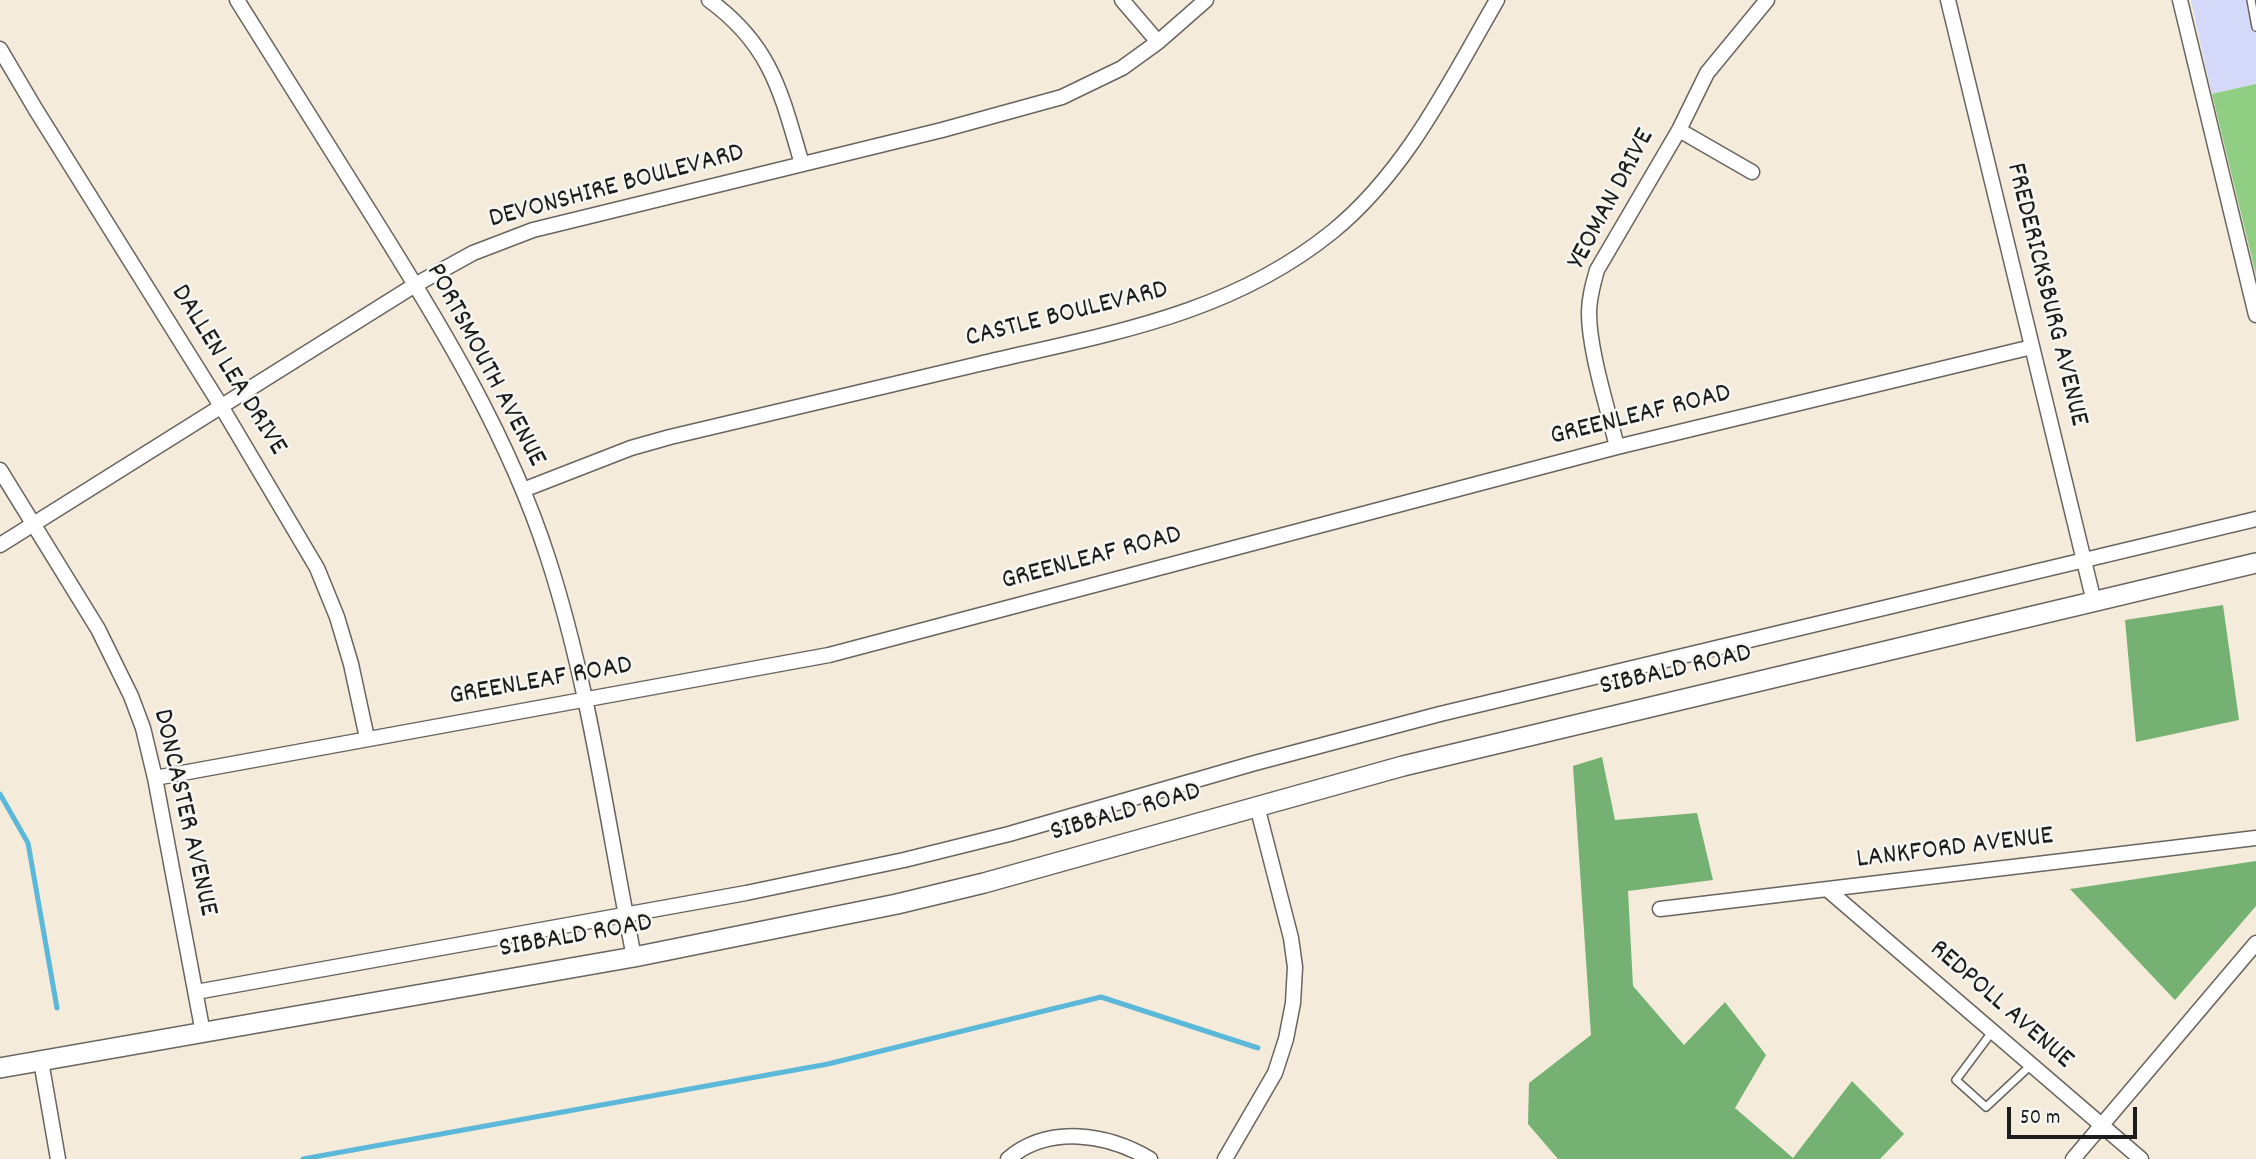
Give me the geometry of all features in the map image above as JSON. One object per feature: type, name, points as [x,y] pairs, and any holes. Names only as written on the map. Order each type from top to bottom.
[{"type":"street","name":"PORTSMOUTH AVENUE","points":[[237,0],[415,285],[474,385],[523,490],[548,557],[587,700],[634,957]]},
{"type":"street","points":[[709,0],[729,15],[751,38],[765,59],[780,89],[802,164]]},
{"type":"street","points":[[1122,0],[1158,42]]},
{"type":"street","name":"DEVONSHIRE BOULEVARD","points":[[0,545],[415,285],[473,253],[533,230],[942,130],[1062,97],[1122,68],[1158,42],[1206,0]]},
{"type":"street","name":"CASTLE BOULEVARD","points":[[523,490],[618,453],[670,437],[1154,322],[1235,293],[1267,277],[1332,232],[1388,174],[1415,139],[1497,0]]},
{"type":"street","name":"YEOMAN DRIVE","points":[[1618,447],[1591,338],[1589,313],[1597,270],[1679,130],[1707,73],[1767,0]]},
{"type":"street","name":"FREDERICKSBURG AVENUE","points":[[1948,0],[2094,602]]},
{"type":"street","points":[[2180,0],[2256,316]]},
{"type":"street","name":"DALLEN LEA DRIVE","points":[[0,49],[317,568],[337,617],[351,664],[367,738]]},
{"type":"street","points":[[1679,130],[1752,172]]},
{"type":"street","name":"GREENLEAF ROAD","points":[[155,778],[829,655],[1618,447],[2032,347]]},
{"type":"street","name":"DONCASTER AVENUE","points":[[0,470],[114,657],[143,728],[155,778],[203,1033]]},
{"type":"street","points":[[196,992],[746,893],[904,860],[1009,834],[1255,763],[1440,714],[2256,519]]},
{"type":"street","name":"SIBBALD ROAD","points":[[0,1068],[634,957],[821,920],[972,886],[1403,766],[2256,563]]},
{"type":"street","points":[[1225,1159],[1275,1073],[1286,1039],[1293,1003],[1294,967],[1291,939],[1257,806]]},
{"type":"street","name":"LANKFORD AVENUE","points":[[1660,909],[2256,838]]},
{"type":"street","name":"REDPOLL AVENUE","points":[[1828,890],[2141,1159]]},
{"type":"street","points":[[2073,1159],[2256,943]]},
{"type":"street","points":[[41,1061],[58,1159]]},
{"type":"street","points":[[1008,1159],[1017,1151],[1037,1143],[1061,1137],[1088,1137],[1112,1141],[1150,1159]]},
{"type":"lane","points":[[2251,0],[2256,27]]},
{"type":"lane","points":[[1992,1031],[1956,1080],[1986,1107],[2031,1066]]},
{"type":"shaded area","points":[[2191,0],[2256,0],[2256,84],[2212,94]]},
{"type":"green space","points":[[2256,84],[2256,275],[2212,94]]},
{"type":"green space","points":[[2223,605],[2239,720],[2136,742],[2125,620]]},
{"type":"green space","points":[[1602,757],[1615,820],[1697,813],[1713,880],[1628,891],[1633,986],[1684,1045],[1725,1002],[1766,1055],[1735,1108],[1793,1158],[1852,1081],[1904,1134],[1880,1159],[1558,1159],[1528,1124],[1529,1083],[1591,1035],[1573,766]]},
{"type":"green space","points":[[2256,861],[2256,906],[2175,1000],[2070,889]]},
{"type":"waterway","points":[[0,794],[28,843],[57,1008]]},
{"type":"waterway","points":[[303,1159],[828,1064],[1101,997],[1258,1048]]}]
